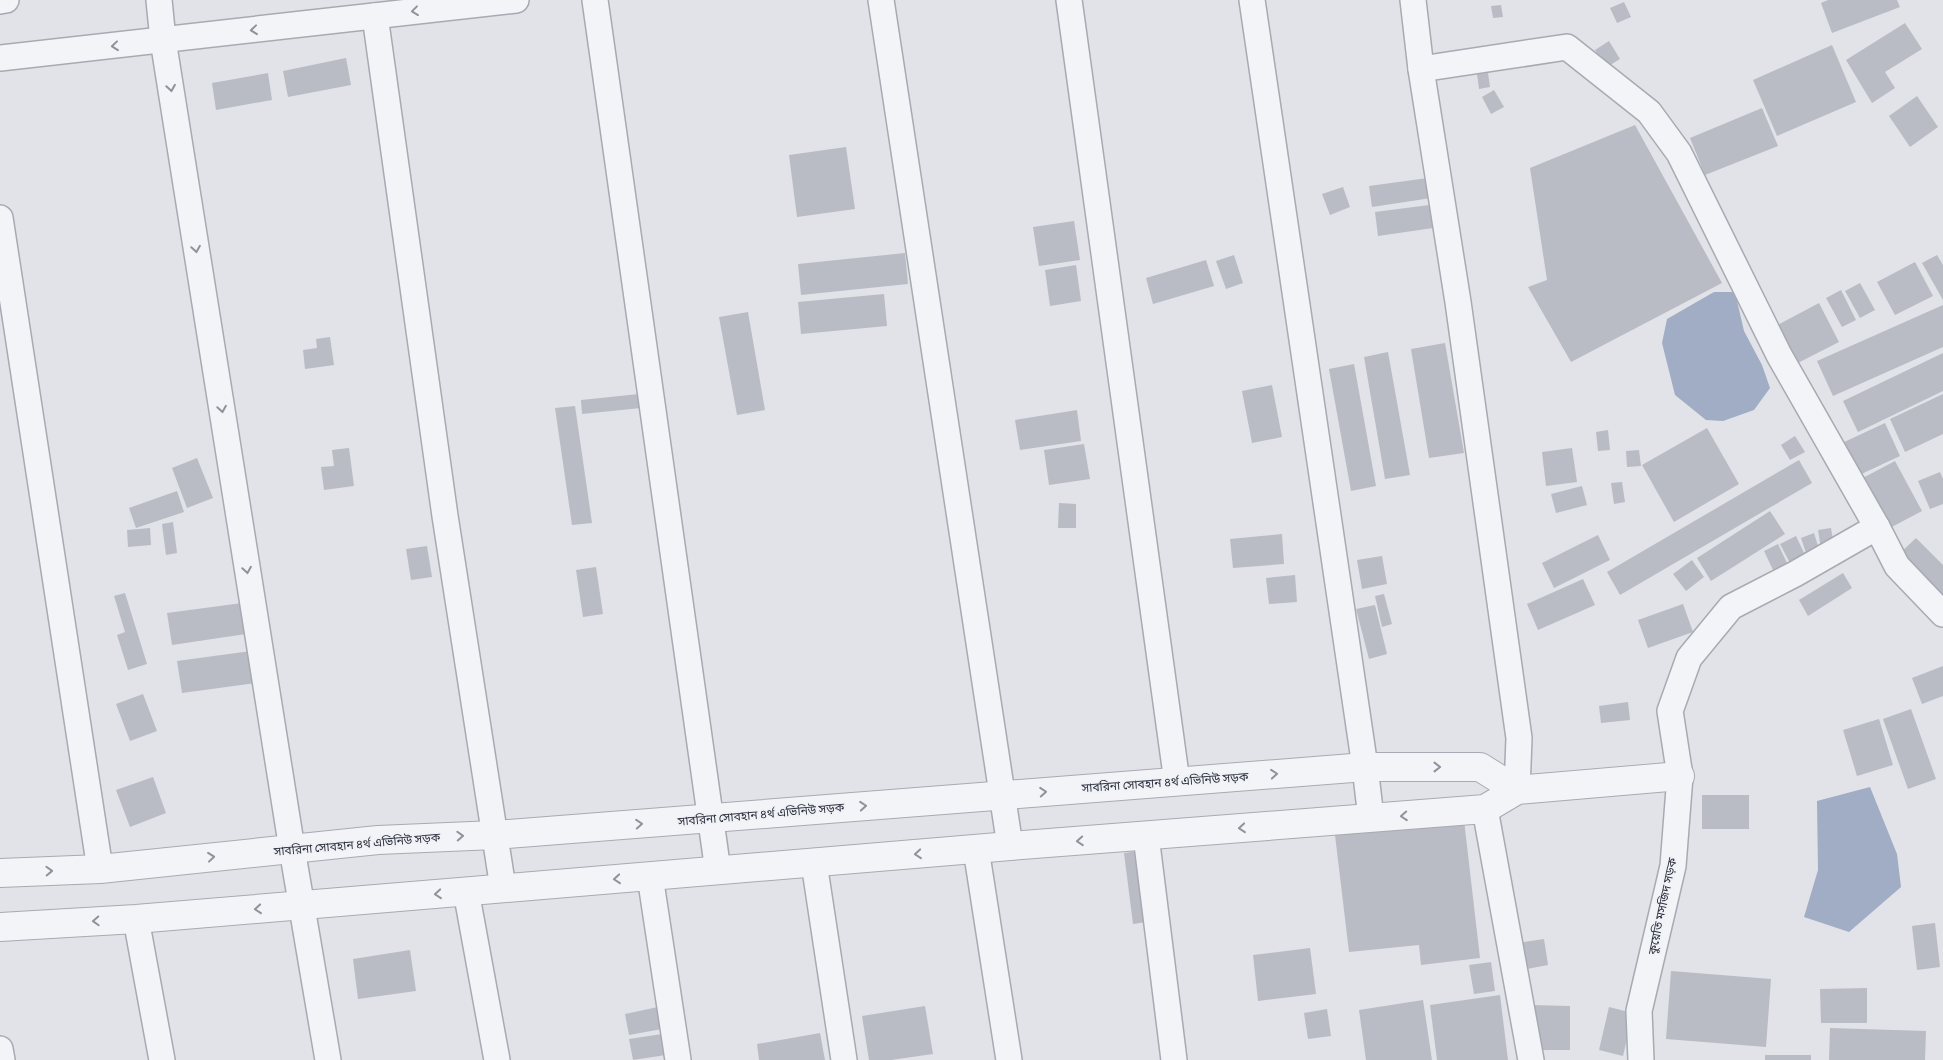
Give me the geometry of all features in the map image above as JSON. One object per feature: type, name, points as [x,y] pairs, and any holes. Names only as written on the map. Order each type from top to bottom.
[{"type":"street","points":[[0,1],[6,0]]},
{"type":"street","points":[[159,0],[163,40],[292,848],[328,1060]]},
{"type":"street","points":[[0,58],[516,0]]},
{"type":"street","points":[[595,0],[718,871]]},
{"type":"street","points":[[881,0],[1004,795],[1010,846]]},
{"type":"street","points":[[1069,0],[1177,782]]},
{"type":"street","points":[[1252,0],[1371,818]]},
{"type":"street","points":[[1413,0],[1421,69],[1458,302],[1520,738],[1517,790]]},
{"type":"street","points":[[375,16],[445,516],[503,888]]},
{"type":"street","points":[[1421,69],[1567,47],[1648,112],[1679,153],[1779,355],[1877,527],[1897,566],[1943,614]]},
{"type":"street","points":[[0,218],[100,869]]},
{"type":"street","name":"কুয়েতি মসজিদ সড়ক","points":[[1641,1060],[1639,1011],[1673,866],[1680,776],[1670,711],[1689,658],[1731,607],[1795,574],[1877,527]]},
{"type":"street","name":"সাবরিনা সোবহান ৪র্থ এভিনিউ সড়ক","points":[[0,873],[100,869],[378,840],[495,835],[1365,767],[1480,768],[1517,790]]},
{"type":"street","points":[[0,927],[302,906],[1010,846],[1485,809],[1517,790],[1680,776]]},
{"type":"street","points":[[1485,809],[1531,1060]]},
{"type":"street","points":[[1146,836],[1174,1060]]},
{"type":"street","points":[[976,849],[1009,1060]]},
{"type":"street","points":[[814,863],[844,1060]]},
{"type":"street","points":[[650,876],[678,1060]]},
{"type":"street","points":[[466,891],[497,1060]]},
{"type":"street","points":[[136,919],[162,1060]]},
{"type":"street","points":[[0,1049],[2,1060]]},
{"type":"water","points":[[1714,292],[1735,292],[1744,331],[1762,365],[1770,388],[1754,410],[1723,421],[1706,420],[1675,395],[1662,343],[1667,319]]},
{"type":"water","points":[[1870,787],[1897,854],[1901,887],[1849,932],[1804,917],[1818,870],[1817,801]]},
{"type":"building","points":[[1828,0],[1897,0],[1900,7],[1832,33],[1821,3]]},
{"type":"building","points":[[1624,2],[1631,17],[1617,23],[1610,8]]},
{"type":"building","points":[[1501,5],[1503,17],[1493,18],[1491,6]]},
{"type":"building","points":[[1905,23],[1922,49],[1885,72],[1895,88],[1872,103],[1846,60]]},
{"type":"building","points":[[1609,41],[1620,59],[1605,68],[1595,50]]},
{"type":"building","points":[[1832,45],[1856,102],[1777,136],[1753,80]]},
{"type":"building","points":[[346,58],[351,85],[288,97],[283,71]]},
{"type":"building","points":[[268,73],[272,100],[216,110],[212,83]]},
{"type":"building","points":[[1488,73],[1490,87],[1479,89],[1477,74]]},
{"type":"building","points":[[1494,90],[1504,107],[1491,114],[1482,97]]},
{"type":"building","points":[[1917,96],[1938,127],[1910,147],[1889,116]]},
{"type":"building","points":[[1762,108],[1778,146],[1705,175],[1690,138]]},
{"type":"building","points":[[1635,125],[1722,283],[1571,362],[1528,287],[1547,280],[1530,168]]},
{"type":"building","points":[[846,147],[855,209],[797,217],[789,155]]},
{"type":"building","points":[[1435,177],[1438,197],[1372,207],[1369,186]]},
{"type":"building","points":[[1343,187],[1350,207],[1330,215],[1322,194]]},
{"type":"building","points":[[1437,204],[1440,227],[1378,236],[1375,212]]},
{"type":"building","points":[[1074,221],[1080,260],[1039,266],[1033,227]]},
{"type":"building","points":[[905,253],[908,284],[801,295],[798,264]]},
{"type":"building","points":[[1234,255],[1243,283],[1226,289],[1216,261]]},
{"type":"building","points":[[1937,255],[1943,265],[1943,300],[1922,263]]},
{"type":"building","points":[[1206,260],[1214,286],[1153,304],[1146,278]]},
{"type":"building","points":[[1915,262],[1933,296],[1895,315],[1877,282]]},
{"type":"building","points":[[1076,265],[1081,301],[1050,306],[1045,270]]},
{"type":"building","points":[[1860,283],[1875,310],[1860,318],[1845,291]]},
{"type":"building","points":[[1841,290],[1856,320],[1842,327],[1826,298]]},
{"type":"building","points":[[884,294],[887,326],[801,334],[798,302]]},
{"type":"building","points":[[1819,303],[1839,342],[1790,367],[1770,329]]},
{"type":"building","points":[[1943,305],[1943,347],[1833,396],[1817,361]]},
{"type":"building","points":[[748,312],[765,410],[737,415],[719,317]]},
{"type":"building","points":[[330,337],[334,365],[305,369],[303,350],[317,348],[316,339]]},
{"type":"building","points":[[1445,343],[1464,453],[1429,458],[1411,349]]},
{"type":"building","points":[[1388,352],[1410,475],[1385,479],[1364,357]]},
{"type":"building","points":[[1943,353],[1943,391],[1858,432],[1843,401]]},
{"type":"building","points":[[1354,364],[1376,486],[1351,491],[1329,369]]},
{"type":"building","points":[[1272,385],[1282,437],[1252,443],[1242,391]]},
{"type":"building","points":[[639,394],[641,408],[582,414],[581,400]]},
{"type":"building","points":[[1943,394],[1943,434],[1905,452],[1890,419]]},
{"type":"building","points":[[575,406],[592,523],[572,525],[555,408]]},
{"type":"building","points":[[1077,410],[1081,441],[1020,450],[1015,420]]},
{"type":"building","points":[[1885,423],[1900,456],[1855,477],[1840,444]]},
{"type":"building","points":[[1707,428],[1739,484],[1674,522],[1642,465]]},
{"type":"building","points":[[1608,430],[1610,450],[1598,451],[1596,432]]},
{"type":"building","points":[[1795,436],[1805,452],[1790,460],[1781,445]]},
{"type":"building","points":[[1084,444],[1090,479],[1049,485],[1044,450]]},
{"type":"building","points":[[349,448],[354,486],[324,490],[321,467],[334,466],[332,450]]},
{"type":"building","points":[[1572,448],[1577,482],[1546,486],[1542,452]]},
{"type":"building","points":[[1639,450],[1641,466],[1627,467],[1626,451]]},
{"type":"building","points":[[197,458],[213,498],[187,508],[172,468]]},
{"type":"building","points":[[1799,460],[1812,483],[1620,595],[1607,572]]},
{"type":"building","points":[[1895,461],[1922,511],[1886,530],[1859,480]]},
{"type":"building","points":[[1940,472],[1943,479],[1943,504],[1930,509],[1918,481]]},
{"type":"building","points":[[1622,482],[1625,502],[1614,504],[1611,483]]},
{"type":"building","points":[[1582,486],[1587,505],[1556,513],[1551,494]]},
{"type":"building","points":[[177,491],[184,512],[136,528],[129,508]]},
{"type":"building","points":[[1059,503],[1076,504],[1076,528],[1058,528]]},
{"type":"building","points":[[1770,511],[1785,534],[1711,581],[1697,558]]},
{"type":"building","points":[[173,522],[177,553],[166,555],[162,524]]},
{"type":"building","points":[[150,528],[151,545],[128,547],[127,530]]},
{"type":"building","points":[[1831,528],[1834,546],[1821,549],[1818,530]]},
{"type":"building","points":[[1814,533],[1819,549],[1806,553],[1801,538]]},
{"type":"building","points":[[1282,534],[1284,564],[1233,568],[1230,539]]},
{"type":"building","points":[[1598,535],[1610,560],[1554,588],[1542,563]]},
{"type":"building","points":[[1796,536],[1806,557],[1791,565],[1780,544]]},
{"type":"building","points":[[1916,538],[1943,565],[1943,603],[1897,556]]},
{"type":"building","points":[[1778,544],[1787,563],[1773,570],[1764,551]]},
{"type":"building","points":[[427,546],[432,577],[411,580],[406,549]]},
{"type":"building","points":[[1382,556],[1387,584],[1362,589],[1357,560]]},
{"type":"building","points":[[1692,560],[1704,577],[1686,591],[1673,574]]},
{"type":"building","points":[[596,567],[603,614],[583,617],[576,570]]},
{"type":"building","points":[[1843,573],[1852,588],[1808,616],[1799,600]]},
{"type":"building","points":[[1295,575],[1297,602],[1269,604],[1266,578]]},
{"type":"building","points":[[1583,579],[1595,605],[1538,630],[1527,604]]},
{"type":"building","points":[[125,593],[147,664],[128,670],[117,635],[125,632],[114,596]]},
{"type":"building","points":[[1384,594],[1392,624],[1382,627],[1375,596]]},
{"type":"building","points":[[242,603],[246,634],[172,645],[167,613]]},
{"type":"building","points":[[1683,604],[1693,632],[1648,648],[1638,620]]},
{"type":"building","points":[[1375,605],[1387,654],[1369,659],[1356,609]]},
{"type":"building","points":[[251,651],[256,683],[182,693],[177,661]]},
{"type":"building","points":[[1943,666],[1943,696],[1922,704],[1912,678]]},
{"type":"building","points":[[143,694],[157,731],[130,741],[116,704]]},
{"type":"building","points":[[1628,702],[1630,720],[1601,723],[1599,706]]},
{"type":"building","points":[[1911,709],[1936,779],[1908,789],[1883,719]]},
{"type":"building","points":[[1879,719],[1893,765],[1857,776],[1843,730]]},
{"type":"building","points":[[153,777],[166,813],[130,827],[116,790]]},
{"type":"building","points":[[1702,795],[1749,795],[1749,829],[1702,829]]},
{"type":"building","points":[[1464,820],[1480,958],[1421,965],[1419,945],[1349,952],[1335,835]]},
{"type":"building","points":[[1138,851],[1147,922],[1133,924],[1124,853]]},
{"type":"building","points":[[1935,923],[1940,967],[1917,970],[1912,926]]},
{"type":"building","points":[[1544,939],[1548,965],[1522,970],[1518,943]]},
{"type":"building","points":[[1310,948],[1316,994],[1258,1001],[1253,955]]},
{"type":"building","points":[[410,950],[416,991],[358,999],[353,959]]},
{"type":"building","points":[[1491,962],[1495,991],[1474,994],[1469,965]]},
{"type":"building","points":[[1671,971],[1771,979],[1766,1047],[1666,1039]]},
{"type":"building","points":[[1867,988],[1867,1023],[1821,1023],[1820,989]]},
{"type":"building","points":[[1500,995],[1508,1060],[1437,1060],[1430,1005]]},
{"type":"building","points":[[1423,1000],[1432,1060],[1366,1060],[1359,1010]]},
{"type":"building","points":[[1531,1005],[1570,1006],[1570,1050],[1531,1050]]},
{"type":"building","points":[[925,1006],[933,1054],[891,1060],[869,1060],[862,1016]]},
{"type":"building","points":[[658,1007],[662,1029],[629,1035],[625,1014]]},
{"type":"building","points":[[1609,1007],[1633,1013],[1623,1056],[1599,1050]]},
{"type":"building","points":[[1327,1009],[1331,1036],[1308,1039],[1304,1013]]},
{"type":"building","points":[[1830,1028],[1926,1031],[1925,1060],[1829,1060]]},
{"type":"building","points":[[820,1033],[825,1060],[759,1060],[757,1044]]},
{"type":"building","points":[[662,1034],[666,1055],[633,1060],[629,1039]]},
{"type":"building","points":[[1765,1055],[1811,1055],[1811,1060],[1765,1060]]}]
